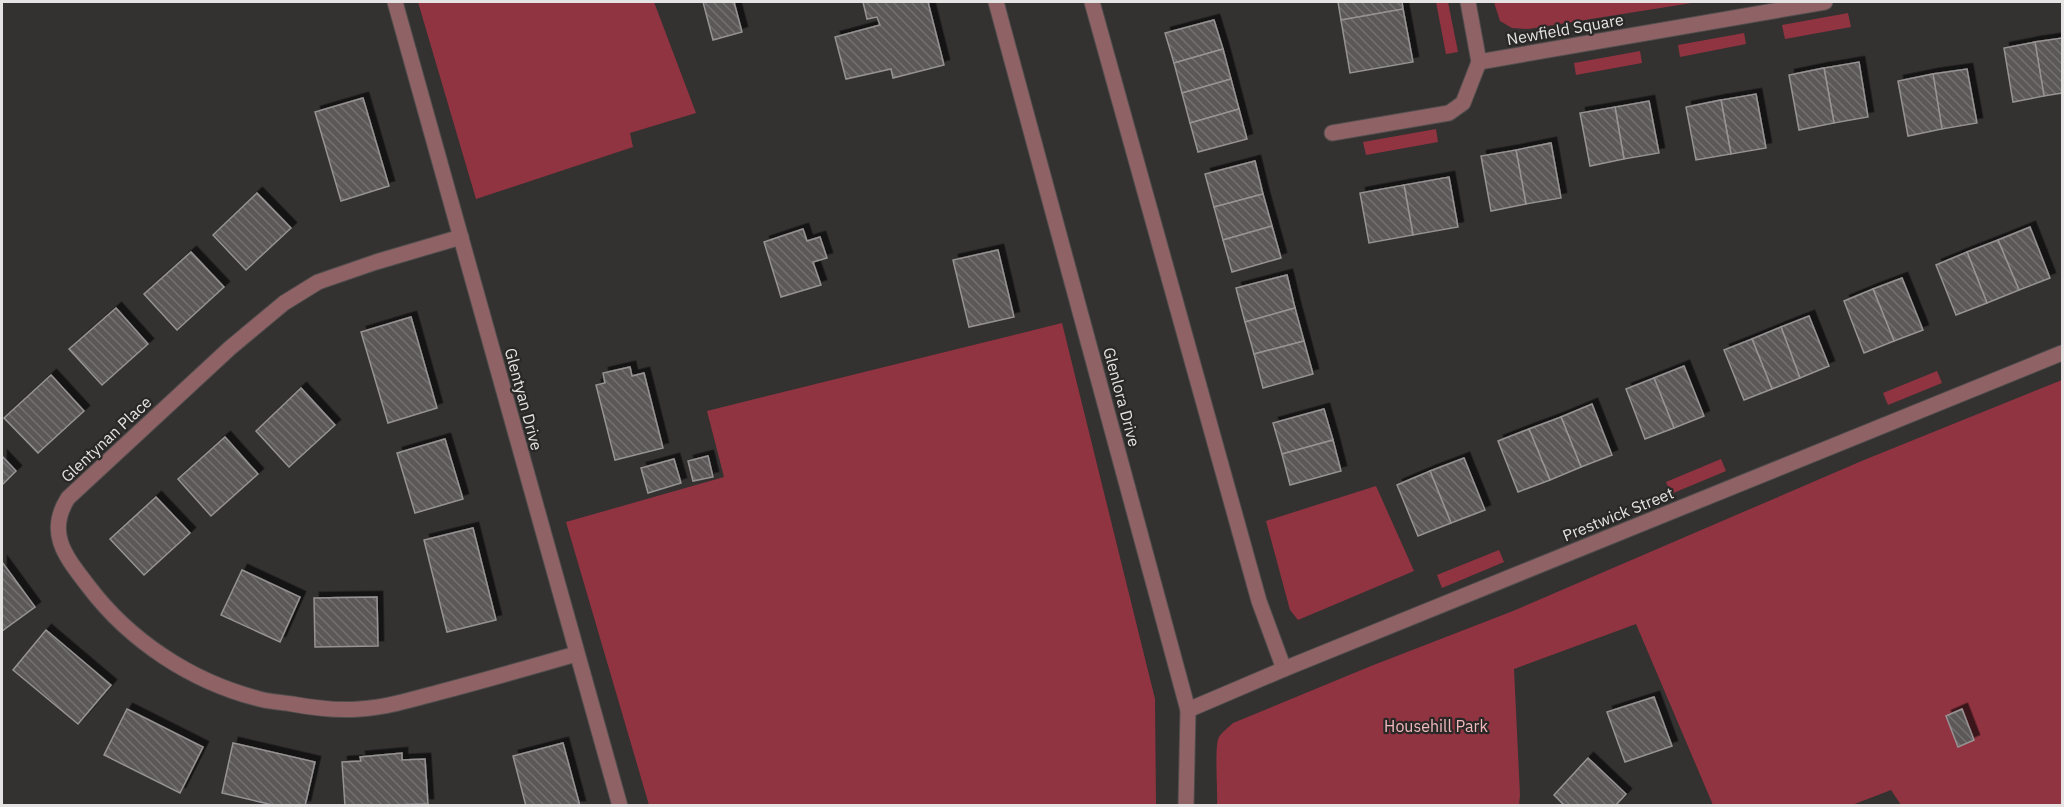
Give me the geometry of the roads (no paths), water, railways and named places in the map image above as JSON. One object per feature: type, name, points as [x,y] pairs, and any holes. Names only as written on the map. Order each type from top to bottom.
[{"type":"street","name":"Glentyan Drive","points":[[395,2],[620,806]]},
{"type":"street","name":"Glenlora Drive","points":[[996,2],[1188,710],[1186,806]]},
{"type":"street","points":[[1092,2],[1259,601],[1284,669]]},
{"type":"street","points":[[1332,133],[1449,113],[1462,103],[1479,62],[1468,2]]},
{"type":"street","name":"Newfield Square","points":[[1479,62],[1825,2]]},
{"type":"street","name":"Glentynan Place","points":[[461,237],[318,282],[284,303],[230,348],[68,498],[60,510],[58,538],[68,560],[98,598],[133,633],[164,657],[203,679],[257,699],[314,708],[368,708],[395,704],[576,654]]},
{"type":"street","name":"Prestwick Street","points":[[1188,710],[2062,353]]},
{"type":"park label","name":"Househill Park","points":[[1436,726]]}]
